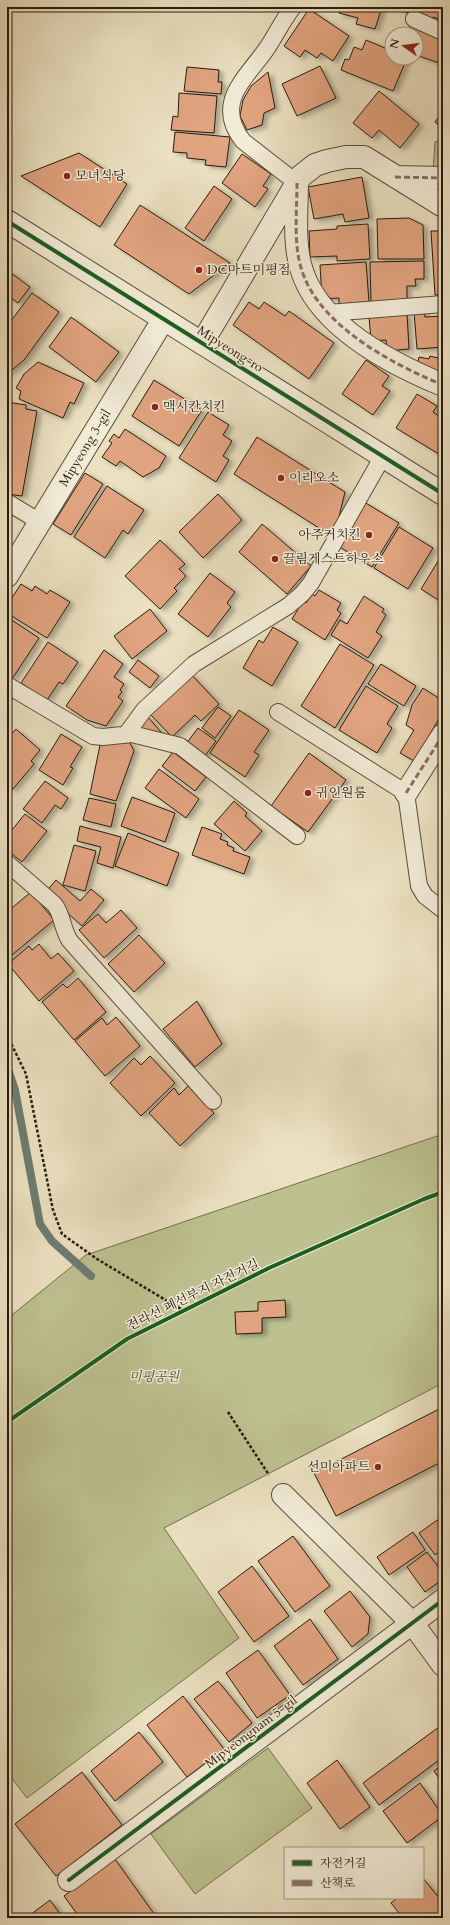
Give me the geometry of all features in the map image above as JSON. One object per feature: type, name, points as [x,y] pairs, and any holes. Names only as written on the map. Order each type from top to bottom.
[{"type":"street","points":[[202,343],[301,176],[315,165],[346,157],[364,157],[443,206]]},
{"type":"street","points":[[395,177],[443,178]]},
{"type":"street","points":[[297,183],[297,244],[302,270],[314,298],[346,331],[362,342],[417,374],[443,385]]},
{"type":"street","name":"Mipyeong-ro","points":[[7,221],[443,494]]},
{"type":"street","name":"Mipyeong 3-gil","points":[[7,576],[163,320]]},
{"type":"street","points":[[406,793],[443,735]]},
{"type":"street","points":[[282,1495],[413,1624],[443,1665]]},
{"type":"street","name":"Mipyeongnam 5-gil","points":[[69,1880],[413,1624],[443,1600]]},
{"type":"lane","points":[[293,7],[279,26],[265,51],[239,84],[233,98],[232,110],[234,126],[243,141],[297,183]]},
{"type":"lane","points":[[414,19],[443,32]]},
{"type":"lane","points":[[328,313],[443,304]]},
{"type":"lane","points":[[127,734],[144,710],[194,664],[288,606],[302,594],[316,574],[383,456]]},
{"type":"lane","points":[[7,502],[40,522]]},
{"type":"lane","points":[[7,685],[93,736],[102,737],[127,734],[173,744],[186,750],[297,836]]},
{"type":"lane","points":[[278,712],[406,793],[419,886],[425,896],[443,910]]},
{"type":"lane","points":[[7,863],[54,904],[59,912],[64,931],[70,941],[213,1101]]},
{"type":"path","points":[[7,1035],[26,1074],[53,1210],[62,1234],[97,1259],[184,1311]]},
{"type":"path","points":[[228,1412],[282,1495]]},
{"type":"green space","points":[[443,141],[443,192],[432,185],[435,142]]},
{"type":"green space","name":"미평공원","points":[[443,1134],[443,1383],[164,1528],[239,1638],[27,1798],[7,1772],[7,1319],[86,1255]]},
{"type":"green space","points":[[268,1748],[312,1808],[195,1894],[151,1834]]},
{"type":"building","points":[[340,7],[382,7],[375,29],[356,24],[358,18],[339,13]]},
{"type":"building","points":[[393,7],[410,7],[408,13]]},
{"type":"building","points":[[414,7],[443,7],[443,20],[433,17],[431,22],[411,14]]},
{"type":"building","points":[[309,9],[349,36],[333,61],[321,53],[317,58],[305,50],[300,57],[284,46]]},
{"type":"building","points":[[411,23],[419,26],[410,26]]},
{"type":"building","points":[[424,28],[443,35],[443,51],[439,63],[424,58]]},
{"type":"building","points":[[366,40],[384,48],[384,66],[404,66],[393,91],[341,70],[345,59],[349,60],[354,47],[362,50]]},
{"type":"building","points":[[320,66],[336,98],[297,116],[282,84]]},
{"type":"building","points":[[187,67],[219,70],[218,82],[222,82],[221,94],[184,91]]},
{"type":"building","points":[[268,72],[275,108],[264,113],[262,125],[247,130],[240,116],[243,100],[251,86]]},
{"type":"building","points":[[379,91],[419,124],[400,148],[379,130],[372,138],[353,123]]},
{"type":"building","points":[[179,93],[217,96],[214,133],[171,130],[173,116],[178,117]]},
{"type":"building","points":[[443,111],[443,128],[435,122]]},
{"type":"building","points":[[175,132],[230,137],[226,167],[205,165],[206,160],[187,158],[187,153],[173,152]]},
{"type":"building","points":[[79,153],[127,184],[100,227],[21,176]]},
{"type":"building","points":[[242,154],[271,174],[263,186],[268,189],[255,207],[222,183]]},
{"type":"building","points":[[362,177],[369,218],[345,222],[343,214],[314,219],[308,187]]},
{"type":"building","points":[[214,186],[232,199],[204,241],[185,228]]},
{"type":"building","points":[[140,205],[230,263],[189,294],[114,245]]},
{"type":"building","points":[[409,218],[423,225],[424,259],[378,259],[377,219]]},
{"type":"building","points":[[368,224],[370,259],[337,261],[337,256],[310,257],[309,231],[337,229],[337,226]]},
{"type":"building","points":[[431,231],[443,231],[443,294],[435,295]]},
{"type":"building","points":[[424,261],[424,279],[415,279],[416,286],[407,286],[407,303],[371,303],[370,262]]},
{"type":"building","points":[[366,262],[369,302],[339,304],[339,298],[322,299],[320,265]]},
{"type":"building","points":[[7,270],[30,287],[18,303],[7,295]]},
{"type":"building","points":[[32,293],[59,312],[24,360],[7,374],[7,326]]},
{"type":"building","points":[[249,302],[259,309],[264,302],[285,316],[289,311],[334,343],[309,379],[233,325]]},
{"type":"building","points":[[424,311],[425,317],[443,316],[443,347],[417,349],[414,312]]},
{"type":"building","points":[[407,313],[409,349],[387,351],[386,340],[371,341],[369,316]]},
{"type":"building","points":[[71,317],[119,352],[96,382],[49,347]]},
{"type":"building","points":[[443,353],[443,374],[417,366],[419,357],[429,359],[430,356],[442,359]]},
{"type":"building","points":[[366,360],[389,376],[382,386],[390,391],[373,415],[342,394]]},
{"type":"building","points":[[38,362],[84,383],[74,404],[70,402],[63,418],[19,399],[21,391],[16,388],[24,374]]},
{"type":"building","points":[[154,380],[202,410],[179,446],[132,416]]},
{"type":"building","points":[[417,394],[437,406],[433,412],[443,419],[443,437],[439,444],[443,446],[442,456],[396,428]]},
{"type":"building","points":[[7,402],[26,405],[26,409],[37,411],[22,496],[7,494],[7,472],[10,452],[7,452],[7,433],[10,415],[7,414]]},
{"type":"building","points":[[208,412],[229,425],[223,435],[232,441],[223,456],[229,460],[216,482],[179,458]]},
{"type":"building","points":[[125,429],[166,456],[159,468],[143,477],[120,461],[116,466],[102,457],[112,443],[109,441],[114,434],[119,438]]},
{"type":"building","points":[[257,437],[345,492],[338,521],[330,535],[234,474]]},
{"type":"building","points":[[85,473],[103,484],[71,535],[53,524]]},
{"type":"building","points":[[107,486],[144,510],[128,534],[123,530],[105,558],[74,537]]},
{"type":"building","points":[[218,494],[242,520],[203,558],[179,532]]},
{"type":"building","points":[[364,502],[399,523],[372,567],[338,546]]},
{"type":"building","name":"끌림게스트하우스","points":[[262,524],[311,566],[287,594],[239,552]]},
{"type":"building","points":[[399,527],[433,548],[408,589],[374,568]]},
{"type":"building","points":[[160,540],[185,564],[179,569],[186,576],[174,588],[177,591],[160,609],[125,576]]},
{"type":"building","points":[[443,553],[443,603],[421,589]]},
{"type":"building","points":[[210,573],[235,592],[227,603],[231,607],[208,637],[178,614]]},
{"type":"building","points":[[21,584],[32,591],[35,586],[47,594],[50,590],[70,602],[47,638],[7,613],[7,605]]},
{"type":"building","points":[[319,590],[341,603],[337,610],[341,613],[325,640],[292,619],[303,601],[306,603],[312,594],[315,596]]},
{"type":"building","points":[[364,596],[384,609],[382,612],[386,615],[376,632],[382,636],[368,658],[331,635],[340,620],[347,624]]},
{"type":"building","points":[[150,609],[167,631],[132,659],[114,636]]},
{"type":"building","points":[[7,617],[39,638],[12,679],[7,676]]},
{"type":"building","points":[[273,627],[298,642],[272,686],[243,668],[259,640],[263,643]]},
{"type":"building","points":[[48,642],[78,662],[63,684],[59,682],[47,700],[21,683]]},
{"type":"building","points":[[340,644],[374,665],[335,728],[301,706]]},
{"type":"building","points":[[104,650],[123,664],[114,677],[124,684],[120,690],[122,692],[118,697],[123,701],[106,726],[87,720],[66,706]]},
{"type":"building","points":[[138,660],[159,676],[150,688],[129,672]]},
{"type":"building","points":[[381,664],[416,686],[404,706],[368,684]]},
{"type":"building","points":[[191,674],[219,704],[201,721],[195,715],[172,737],[150,714]]},
{"type":"building","points":[[366,686],[398,706],[387,724],[392,728],[377,753],[339,730]]},
{"type":"building","points":[[423,688],[443,701],[443,712],[414,761],[400,753],[414,730],[406,725],[412,705]]},
{"type":"building","points":[[218,707],[231,716],[215,738],[202,728]]},
{"type":"building","points":[[239,710],[269,730],[254,752],[259,755],[245,777],[210,753]]},
{"type":"building","points":[[146,715],[161,732],[157,736],[139,729]]},
{"type":"building","points":[[198,728],[216,741],[204,757],[186,744]]},
{"type":"building","points":[[16,729],[40,750],[31,761],[34,764],[12,790],[7,785],[7,739]]},
{"type":"building","points":[[61,734],[82,747],[70,767],[73,768],[63,785],[39,770]]},
{"type":"building","points":[[129,741],[134,751],[116,801],[90,794],[100,745]]},
{"type":"building","points":[[173,752],[206,777],[195,791],[162,766]]},
{"type":"building","name":"귀인원룸","points":[[309,753],[346,780],[308,832],[271,806]]},
{"type":"building","points":[[159,769],[199,799],[186,818],[145,788]]},
{"type":"building","points":[[45,781],[68,798],[61,809],[55,805],[42,823],[23,809]]},
{"type":"building","points":[[132,797],[175,813],[165,842],[121,826]]},
{"type":"building","points":[[89,798],[116,804],[111,827],[83,820]]},
{"type":"building","points":[[234,801],[247,813],[245,816],[262,831],[245,851],[214,824]]},
{"type":"building","points":[[25,814],[47,831],[22,862],[7,850],[7,836]]},
{"type":"building","points":[[80,826],[121,837],[113,868],[97,863],[101,847],[77,841]]},
{"type":"building","points":[[202,827],[222,834],[220,839],[228,842],[227,845],[234,848],[233,851],[250,857],[244,874],[192,855]]},
{"type":"building","points":[[128,833],[179,853],[167,886],[115,866]]},
{"type":"building","points":[[74,845],[96,851],[85,891],[63,885]]},
{"type":"building","points":[[56,880],[80,901],[91,889],[104,900],[82,926],[45,893]]},
{"type":"building","points":[[31,892],[54,920],[7,959],[7,912]]},
{"type":"building","points":[[121,910],[137,928],[104,958],[79,930],[98,914],[106,923]]},
{"type":"building","points":[[139,935],[165,963],[134,992],[108,964]]},
{"type":"building","points":[[39,944],[51,959],[58,953],[74,971],[39,1001],[8,964],[29,946],[32,950]]},
{"type":"building","points":[[78,978],[106,1012],[74,1040],[42,1002],[63,984],[67,988]]},
{"type":"building","points":[[197,1001],[222,1044],[195,1067],[163,1029]]},
{"type":"building","points":[[116,1017],[140,1046],[105,1076],[75,1041],[102,1018],[107,1025]]},
{"type":"building","points":[[150,1056],[175,1083],[141,1116],[110,1083],[134,1058],[141,1065]]},
{"type":"building","points":[[188,1086],[214,1113],[180,1146],[149,1113],[174,1088],[179,1095]]},
{"type":"building","points":[[285,1300],[286,1317],[262,1318],[262,1333],[236,1334],[235,1312],[258,1311],[258,1302]]},
{"type":"building","name":"선미아파트","points":[[443,1407],[443,1461],[336,1516],[314,1473]]},
{"type":"building","points":[[443,1516],[443,1549],[435,1555],[419,1533]]},
{"type":"building","points":[[413,1532],[425,1550],[389,1575],[377,1557]]},
{"type":"building","points":[[293,1536],[330,1586],[295,1612],[258,1561]]},
{"type":"building","points":[[427,1552],[443,1573],[443,1579],[425,1592],[407,1567]]},
{"type":"building","points":[[252,1566],[289,1616],[254,1642],[218,1592]]},
{"type":"building","points":[[350,1591],[370,1617],[368,1634],[352,1647],[324,1611]]},
{"type":"building","points":[[310,1619],[338,1659],[303,1685],[274,1646]]},
{"type":"building","points":[[258,1650],[290,1695],[257,1718],[226,1673]]},
{"type":"building","points":[[218,1681],[252,1723],[229,1742],[194,1699]]},
{"type":"building","points":[[183,1696],[224,1749],[187,1777],[147,1725]]},
{"type":"building","points":[[443,1724],[443,1757],[379,1805],[363,1783]]},
{"type":"building","points":[[139,1732],[163,1762],[115,1801],[91,1771]]},
{"type":"building","points":[[337,1760],[370,1807],[340,1829],[307,1783]]},
{"type":"building","points":[[443,1764],[443,1784],[434,1771]]},
{"type":"building","points":[[82,1772],[122,1825],[56,1876],[15,1824]]},
{"type":"building","points":[[420,1783],[443,1816],[407,1843],[383,1811]]},
{"type":"building","points":[[115,1859],[157,1918],[80,1918],[64,1896]]},
{"type":"building","points":[[424,1879],[443,1903],[443,1918],[403,1918],[391,1903],[396,1899],[424,1899]]},
{"type":"building","points":[[50,1900],[63,1918],[26,1918]]},
{"type":"waterway","points":[[7,1066],[15,1090],[40,1224],[52,1241],[91,1276]]},
{"type":"marked path","points":[[395,177],[443,178]]},
{"type":"marked path","points":[[297,183],[296,239],[299,261],[311,291],[324,309],[341,326],[360,341],[402,366],[443,385]]},
{"type":"marked path","points":[[406,793],[443,735]]},
{"type":"cycle path","points":[[7,221],[443,494]]},
{"type":"cycle path","name":"전라선 폐선부지 자전거길","points":[[7,1422],[127,1339],[269,1268],[443,1192]]},
{"type":"cycle path","points":[[69,1880],[443,1600]]},
{"type":"place","name":"모녀식당","points":[[67,176]]},
{"type":"place","name":"DC마트미평점","points":[[199,270]]},
{"type":"place","name":"맥시칸치킨","points":[[155,407]]},
{"type":"place","name":"이리오소","points":[[281,478]]},
{"type":"place","name":"아주커치킨","points":[[369,535]]},
{"type":"place","name":"끌림게스트하우스","points":[[275,559]]},
{"type":"place","name":"귀인원룸","points":[[308,793]]},
{"type":"place","name":"선미아파트","points":[[378,1467]]}]
